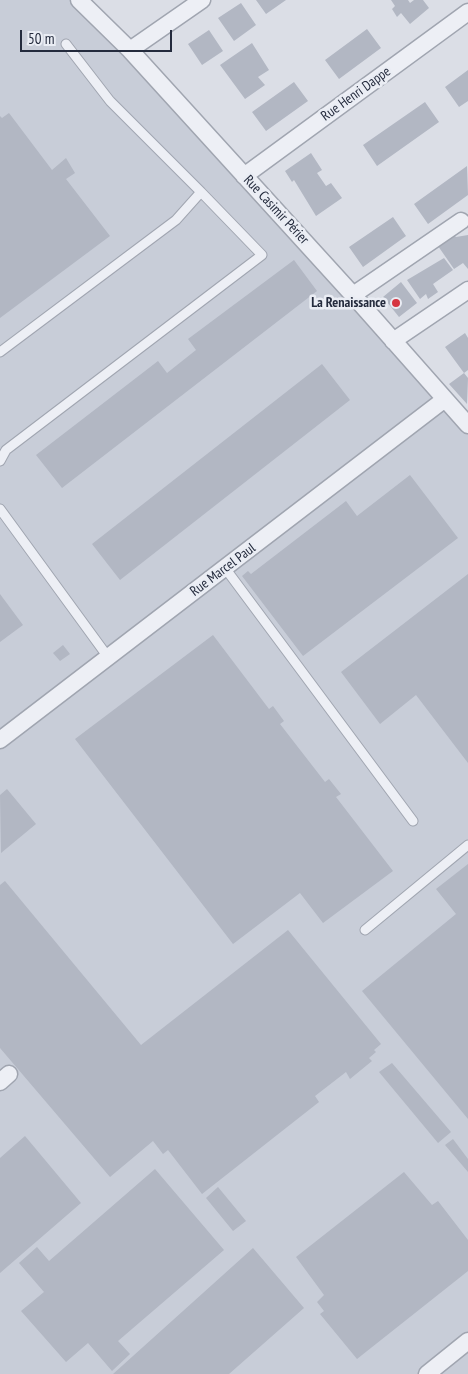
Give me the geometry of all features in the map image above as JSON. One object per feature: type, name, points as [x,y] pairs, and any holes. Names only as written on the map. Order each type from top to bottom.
[{"type":"street","name":"Rue Casimir Périer","points":[[79,0],[130,50],[353,294],[468,425]]},
{"type":"street","points":[[130,50],[202,0]]},
{"type":"street","name":"Rue Henri Dappe","points":[[244,176],[468,12]]},
{"type":"street","points":[[353,294],[462,221]]},
{"type":"street","points":[[393,341],[468,290]]},
{"type":"street","name":"Rue Marcel Paul","points":[[0,740],[445,399]]},
{"type":"street","points":[[427,1374],[468,1341]]},
{"type":"lane","points":[[0,461],[6,450],[262,256],[110,101],[66,44]]},
{"type":"lane","points":[[0,352],[176,220],[201,192]]},
{"type":"lane","points":[[0,509],[108,657]]},
{"type":"lane","points":[[225,568],[413,821]]},
{"type":"lane","points":[[365,930],[468,845]]},
{"type":"shaded area","points":[[0,0],[78,0],[468,426],[468,1374],[0,1374]]},
{"type":"building","points":[[256,0],[286,0],[266,14]]},
{"type":"building","points":[[391,0],[408,0],[410,3],[414,0],[423,0],[429,8],[410,24],[401,13],[397,17],[392,9],[395,6]]},
{"type":"building","points":[[241,3],[256,25],[234,41],[218,18]]},
{"type":"building","points":[[367,29],[381,48],[339,79],[325,60]]},
{"type":"building","points":[[209,30],[223,51],[202,65],[188,44]]},
{"type":"building","points":[[252,43],[269,70],[258,77],[265,85],[245,99],[220,65]]},
{"type":"building","points":[[468,70],[468,101],[459,107],[445,87]]},
{"type":"building","points":[[294,82],[308,101],[266,131],[252,112]]},
{"type":"building","points":[[425,102],[439,122],[377,166],[363,145]]},
{"type":"building","points":[[9,113],[52,170],[66,158],[75,173],[66,179],[110,236],[0,318],[0,116],[2,118]]},
{"type":"building","points":[[311,153],[322,170],[317,173],[326,186],[331,183],[342,198],[316,216],[294,180],[292,182],[285,171]]},
{"type":"building","points":[[467,166],[468,195],[428,224],[414,204]]},
{"type":"building","points":[[393,217],[406,236],[363,267],[349,247]]},
{"type":"building","points":[[454,235],[456,237],[468,235],[468,269],[463,263],[454,269],[438,246]]},
{"type":"building","points":[[444,258],[453,270],[433,284],[438,292],[428,299],[426,294],[420,299],[407,280]]},
{"type":"building","points":[[294,260],[317,291],[62,488],[36,455],[158,361],[167,373],[196,350],[188,339]]},
{"type":"building","points":[[401,282],[417,303],[399,317],[383,297]]},
{"type":"building","points":[[465,333],[468,338],[468,370],[464,373],[445,347]]},
{"type":"building","points":[[322,364],[350,400],[120,580],[92,544]]},
{"type":"building","points":[[464,373],[468,378],[467,404],[449,384]]},
{"type":"building","points":[[410,475],[458,538],[303,656],[242,576],[248,571],[251,574],[346,501],[357,516]]},
{"type":"building","points":[[468,574],[468,763],[416,695],[380,724],[341,672]]},
{"type":"building","points":[[0,594],[23,625],[0,642]]},
{"type":"building","points":[[213,635],[269,709],[273,706],[284,721],[280,724],[325,782],[329,779],[341,794],[336,797],[393,871],[323,923],[300,893],[233,944],[75,739]]},
{"type":"building","points":[[63,645],[70,654],[60,661],[53,653]]},
{"type":"building","points":[[7,789],[36,824],[1,853],[0,795]]},
{"type":"building","points":[[468,864],[468,1119],[362,991],[456,914],[436,889]]},
{"type":"building","points":[[5,881],[141,1045],[288,930],[381,1044],[369,1058],[372,1061],[350,1079],[346,1072],[315,1096],[319,1102],[202,1194],[168,1150],[163,1154],[153,1141],[110,1177],[0,1048],[0,885]]},
{"type":"building","points":[[392,1063],[451,1132],[438,1143],[379,1072]]},
{"type":"building","points":[[25,1136],[81,1203],[0,1273],[0,1158]]},
{"type":"building","points":[[453,1139],[468,1159],[468,1172],[445,1145]]},
{"type":"building","points":[[155,1169],[224,1250],[118,1341],[130,1354],[112,1371],[88,1343],[66,1362],[21,1311],[44,1292],[19,1263],[37,1247],[49,1261]]},
{"type":"building","points":[[404,1172],[432,1205],[438,1201],[468,1240],[468,1271],[357,1359],[320,1314],[324,1311],[317,1302],[324,1295],[296,1257]]},
{"type":"building","points":[[218,1187],[246,1221],[233,1231],[206,1198]]},
{"type":"building","points":[[253,1248],[304,1308],[229,1374],[113,1374]]},
{"type":"place","name":"La Renaissance","points":[[396,303]]}]
